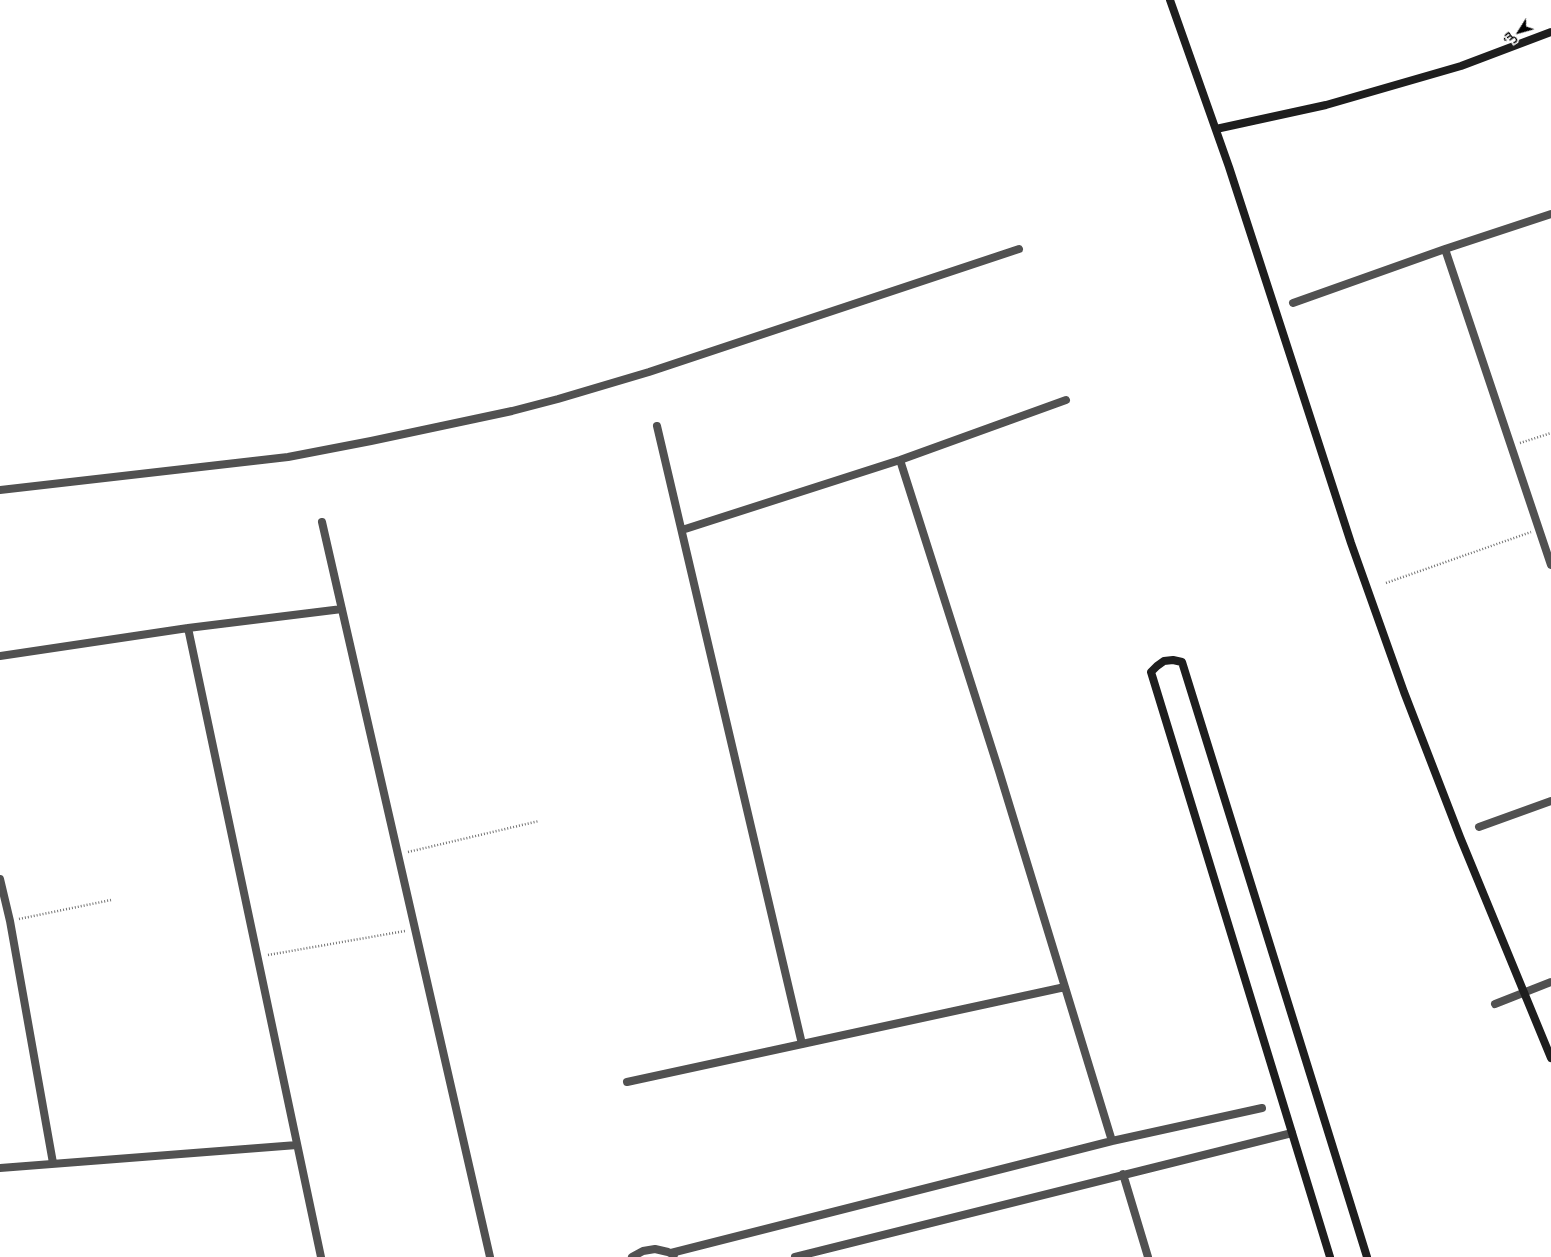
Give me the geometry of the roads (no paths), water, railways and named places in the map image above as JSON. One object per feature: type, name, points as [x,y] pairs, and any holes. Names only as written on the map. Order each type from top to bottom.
[{"type":"street","points":[[1170,0],[1256,246],[1351,543],[1404,692],[1460,837],[1551,1058]]},
{"type":"street","points":[[1216,129],[1326,105],[1461,66],[1551,32]]},
{"type":"street","points":[[1293,303],[1445,249],[1551,214]]},
{"type":"street","points":[[0,490],[94,478],[246,463],[288,457],[394,437],[512,411],[642,374],[1019,249]]},
{"type":"street","points":[[1445,249],[1551,565]]},
{"type":"street","points":[[682,530],[900,460],[1066,400]]},
{"type":"street","points":[[657,426],[802,1044]]},
{"type":"street","points":[[900,460],[999,771],[1112,1141]]},
{"type":"street","points":[[322,522],[490,1257]]},
{"type":"street","points":[[0,656],[188,628],[342,609]]},
{"type":"street","points":[[188,628],[321,1257]]},
{"type":"street","points":[[1330,1257],[1151,672],[1156,666],[1164,661],[1173,660],[1182,662],[1368,1257]]},
{"type":"street","points":[[1480,827],[1551,801]]},
{"type":"street","points":[[0,879],[10,921],[53,1163]]},
{"type":"street","points":[[1495,1004],[1551,982]]},
{"type":"street","points":[[627,1082],[1065,987]]},
{"type":"street","points":[[630,1257],[643,1251],[656,1249],[674,1255],[1112,1141],[1262,1108]]},
{"type":"street","points":[[795,1257],[1292,1132]]},
{"type":"street","points":[[0,1168],[297,1145]]},
{"type":"street","points":[[1123,1174],[1148,1257]]}]
